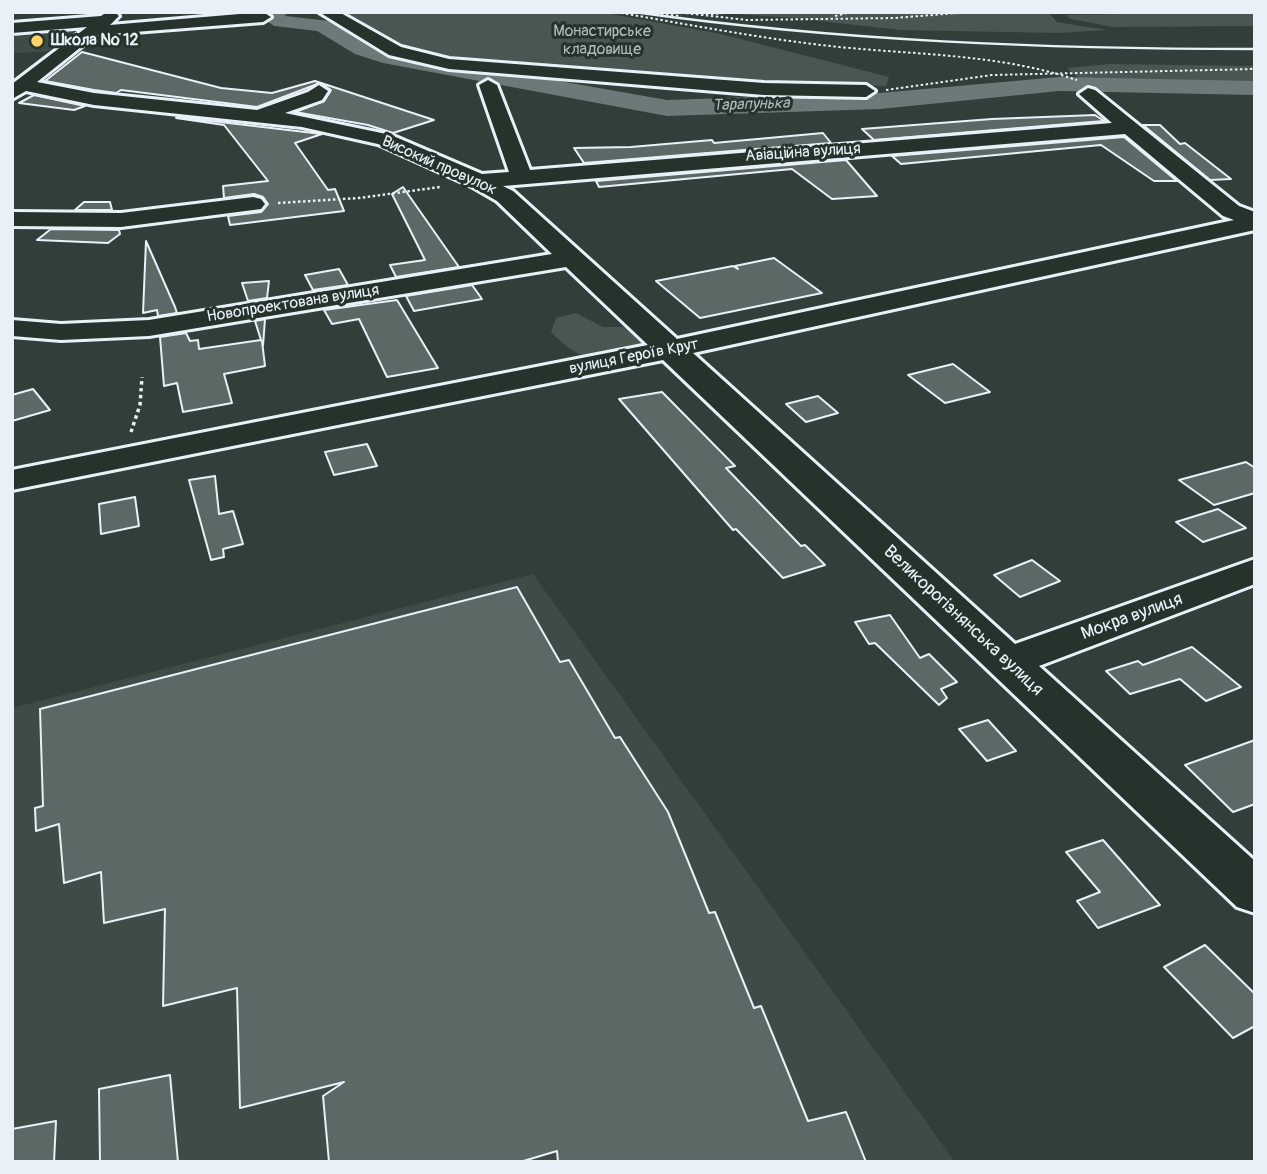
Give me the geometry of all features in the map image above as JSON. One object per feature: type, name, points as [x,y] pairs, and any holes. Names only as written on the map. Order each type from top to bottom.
[{"type":"street","points":[[327,12],[395,51],[449,64],[764,89],[866,91]]},
{"type":"street","points":[[12,28],[263,17]]},
{"type":"street","points":[[18,89],[103,22]]},
{"type":"street","points":[[36,57],[59,56]]},
{"type":"street","points":[[488,85],[521,176]]},
{"type":"street","points":[[1083,87],[1127,128],[1231,211],[1255,222]]},
{"type":"street","name":"Високий провулок","points":[[18,89],[302,121],[384,139],[479,181],[505,196],[673,349]]},
{"type":"street","points":[[259,117],[324,94]]},
{"type":"street","name":"Авіаційна вулиця","points":[[479,181],[1127,128]]},
{"type":"street","points":[[12,219],[121,220],[253,204]]},
{"type":"street","name":"вулиця Героїв Крут","points":[[12,480],[673,349],[1255,222]]},
{"type":"street","name":"Новопроектована вулиця","points":[[12,328],[61,332],[149,328],[572,258]]},
{"type":"street","name":"Великорогізнянська вулиця","points":[[673,349],[1255,892]]},
{"type":"street","name":"Мокра вулиця","points":[[1009,662],[1255,571]]},
{"type":"path","points":[[615,12],[839,47],[1042,67],[1062,73],[1083,87]]},
{"type":"path","points":[[640,12],[765,21],[932,18],[970,12]]},
{"type":"path","points":[[676,12],[689,17]]},
{"type":"path","points":[[675,22],[689,17],[735,12]]},
{"type":"path","points":[[828,18],[850,12]]},
{"type":"path","points":[[866,91],[992,75],[1255,69]]},
{"type":"path","points":[[253,204],[318,202],[422,190]]},
{"type":"path","points":[[129,438],[140,405],[142,377]]},
{"type":"shaded area","name":"Школа № 12","points":[[83,24],[48,52],[12,53],[12,29]]},
{"type":"shaded area","points":[[533,574],[955,1162],[12,1162],[12,708]]},
{"type":"green space","name":"Монастирське кладовище","points":[[334,12],[600,12],[721,34],[889,77],[886,86],[819,84],[510,65],[436,54],[401,44],[366,31]]},
{"type":"green space","points":[[706,12],[1048,12],[1057,22],[1107,30],[1059,33],[900,30]]},
{"type":"green space","points":[[1255,12],[1255,26],[1113,27],[1071,19],[1066,15]]},
{"type":"green space","points":[[1109,64],[1255,66],[1255,91],[1092,89],[1067,68]]},
{"type":"green space","points":[[576,313],[603,327],[633,327],[648,340],[645,349],[605,357],[584,356],[574,351],[551,332],[556,318]]},
{"type":"building","points":[[82,52],[221,88],[272,93],[315,81],[434,120],[393,133],[368,125],[295,112],[324,101],[331,90],[320,83],[257,107],[121,90],[116,93],[45,81]]},
{"type":"building","points":[[34,95],[85,106],[74,110],[19,103]]},
{"type":"building","points":[[1095,115],[1104,121],[874,140],[862,129],[992,119]]},
{"type":"building","points":[[176,118],[322,134],[295,143],[328,190],[335,189],[344,211],[230,225],[228,216],[261,212],[268,204],[263,197],[254,194],[224,198],[223,186],[268,181],[224,125]]},
{"type":"building","points":[[1143,125],[1160,125],[1180,144],[1185,143],[1231,179],[1210,180]]},
{"type":"building","points":[[823,133],[831,143],[584,163],[574,148],[631,147],[712,140],[714,143]]},
{"type":"building","points":[[1124,137],[1177,181],[1154,181],[1101,145],[901,164],[892,156]]},
{"type":"building","points":[[846,160],[877,196],[832,199],[792,169],[599,187],[596,181]]},
{"type":"building","points":[[403,187],[459,267],[396,277],[390,265],[425,260],[392,194]]},
{"type":"building","points":[[84,202],[110,202],[112,210],[75,210]]},
{"type":"building","points":[[51,229],[119,230],[120,234],[108,243],[37,240]]},
{"type":"building","points":[[146,241],[177,313],[158,316],[157,310],[143,313]]},
{"type":"building","points":[[774,258],[822,293],[700,318],[656,281],[733,266],[738,269],[735,266]]},
{"type":"building","points":[[339,269],[348,285],[313,290],[305,275]]},
{"type":"building","points":[[269,281],[267,298],[248,301],[242,283]]},
{"type":"building","points":[[472,285],[482,299],[414,311],[406,296]]},
{"type":"building","points":[[397,300],[438,368],[387,377],[359,319],[332,324],[324,310]]},
{"type":"building","points":[[265,319],[263,346],[262,341],[265,366],[224,374],[232,403],[183,412],[177,383],[164,386],[160,337],[186,333],[190,341],[198,340],[199,349],[261,340],[255,321]]},
{"type":"building","points":[[953,364],[990,392],[945,403],[908,375]]},
{"type":"building","points":[[33,389],[50,410],[12,421],[12,395]]},
{"type":"building","points":[[662,392],[735,466],[726,468],[801,546],[805,545],[825,565],[783,578],[736,529],[733,530],[619,399]]},
{"type":"building","points":[[818,396],[838,413],[806,422],[786,404]]},
{"type":"building","points":[[367,444],[377,466],[334,475],[325,452]]},
{"type":"building","points":[[1246,462],[1255,468],[1255,493],[1214,505],[1179,480]]},
{"type":"building","points":[[215,476],[219,514],[233,511],[243,544],[223,549],[224,557],[211,560],[189,480]]},
{"type":"building","points":[[135,497],[139,526],[101,534],[99,504]]},
{"type":"building","points":[[1218,509],[1246,528],[1203,542],[1176,522]]},
{"type":"building","points":[[1032,560],[1060,581],[1020,597],[994,575]]},
{"type":"building","points":[[517,587],[560,662],[569,660],[615,738],[620,737],[668,812],[709,913],[715,912],[754,1008],[761,1006],[808,1121],[846,1112],[866,1162],[558,1162],[557,1151],[520,1162],[329,1162],[323,1096],[344,1082],[240,1108],[237,988],[163,1006],[165,909],[104,923],[101,872],[64,883],[59,824],[36,831],[35,808],[43,806],[40,709]]},
{"type":"building","points":[[890,615],[920,658],[929,654],[957,682],[941,689],[947,698],[939,705],[875,643],[869,644],[855,622]]},
{"type":"building","points":[[1192,647],[1241,687],[1206,701],[1180,679],[1130,694],[1106,671],[1138,661],[1143,665]]},
{"type":"building","points":[[988,720],[1016,751],[987,761],[959,729]]},
{"type":"building","points":[[1255,740],[1255,804],[1233,812],[1185,765]]},
{"type":"building","points":[[1103,840],[1160,905],[1098,928],[1077,901],[1100,892],[1066,852]]},
{"type":"building","points":[[1205,945],[1255,994],[1255,1026],[1233,1038],[1164,967]]},
{"type":"building","points":[[170,1075],[178,1162],[100,1162],[99,1089]]},
{"type":"building","points":[[56,1121],[54,1162],[12,1162],[12,1129]]},
{"type":"waterway","name":"Тарапунька","points":[[278,12],[270,16],[281,22],[322,25],[363,49],[391,58],[667,108],[880,101],[1059,84],[1255,88]]},
{"type":"railway","points":[[634,12],[789,30],[944,41],[1255,49]]},
{"type":"place","name":"Школа № 12","points":[[37,41]]}]
